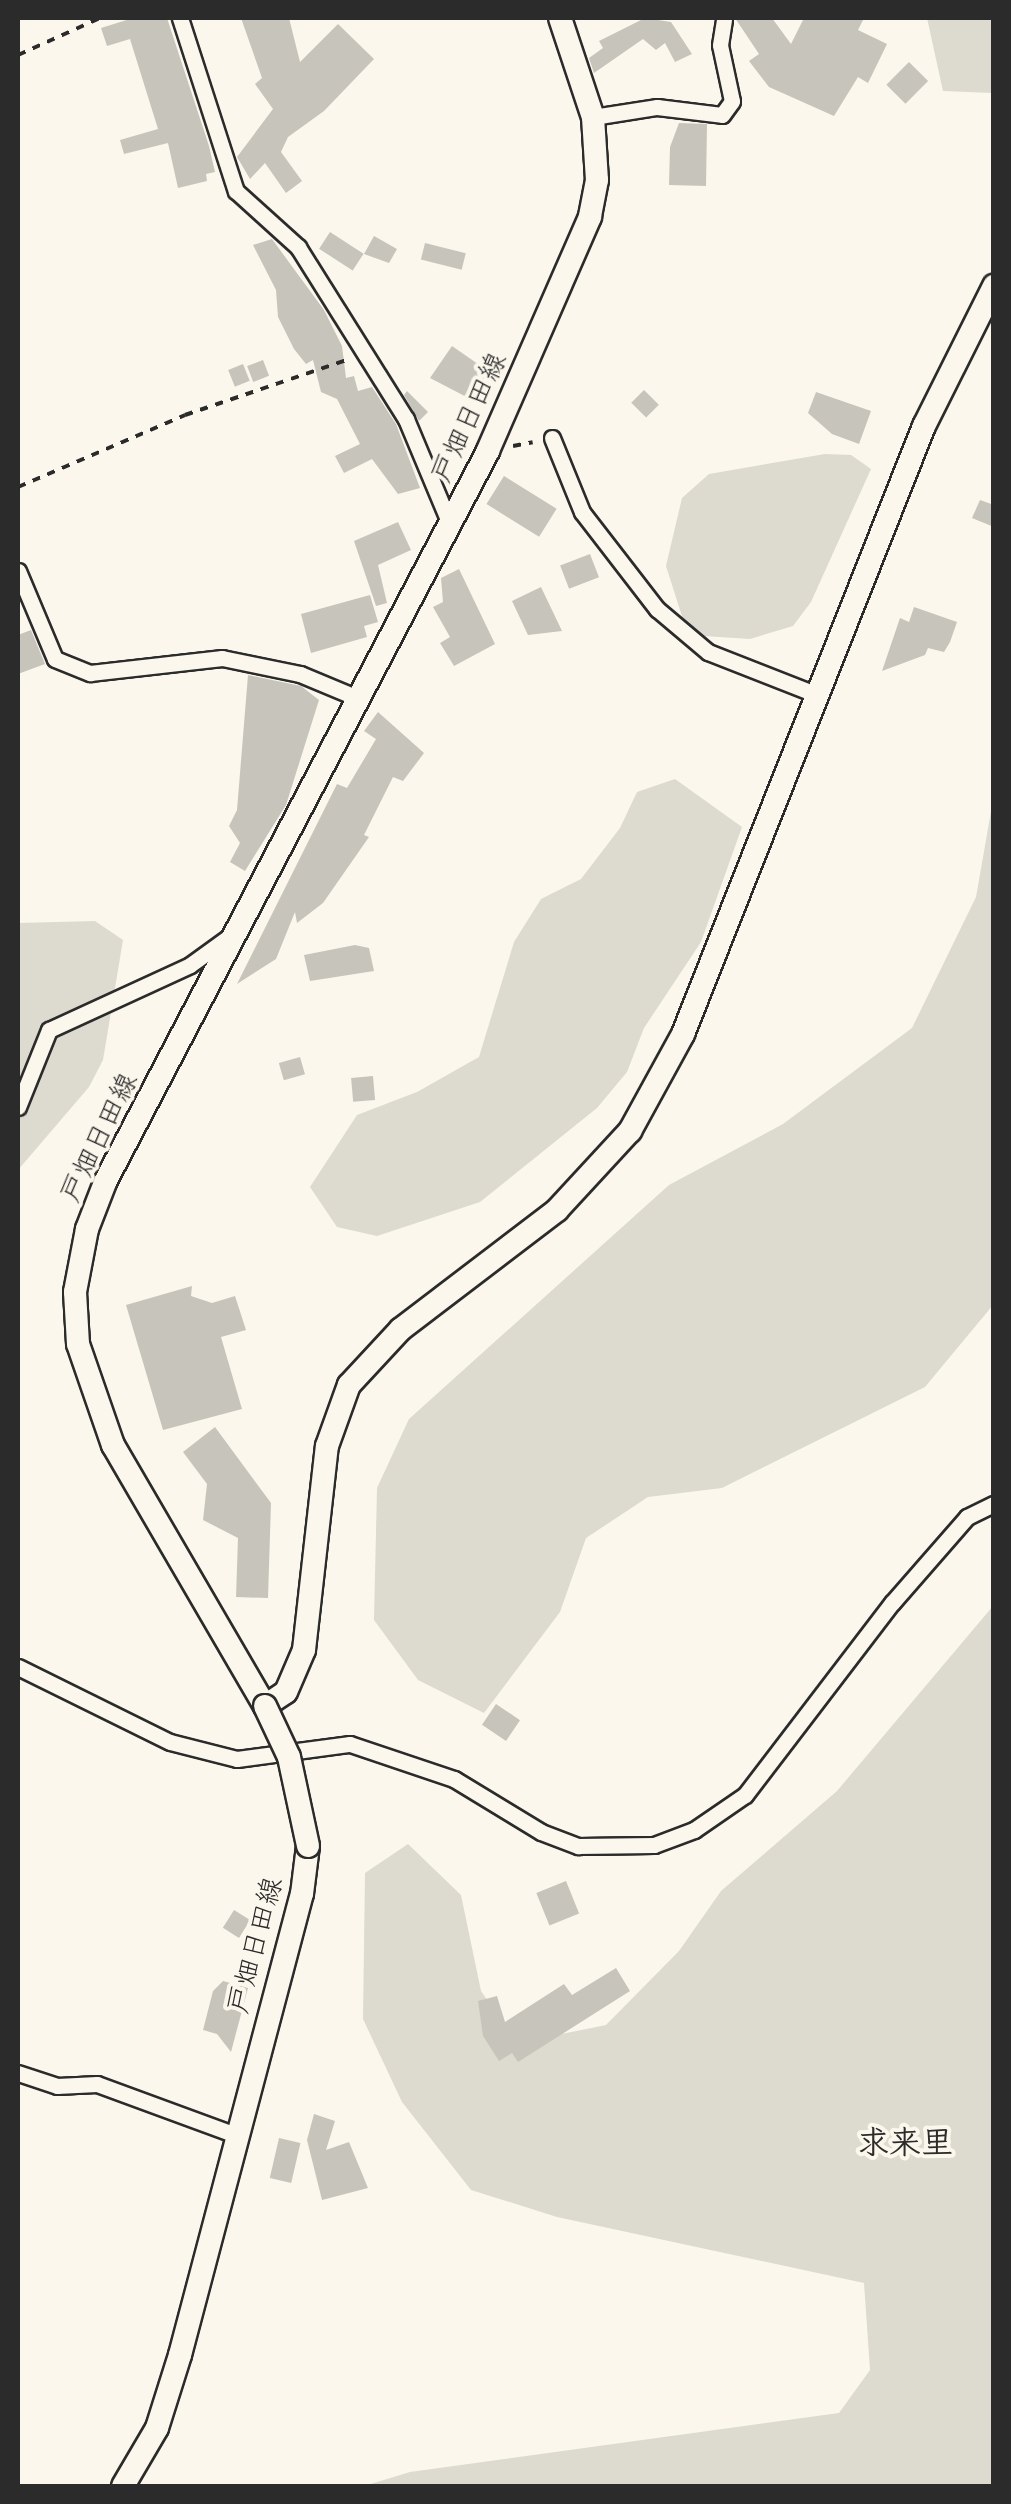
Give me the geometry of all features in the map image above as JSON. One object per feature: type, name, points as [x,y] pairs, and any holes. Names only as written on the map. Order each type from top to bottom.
[{"type":"main road","name":"戸畑日田線","points":[[123,2486],[157,2428],[180,2355],[234,2134],[302,1894],[308,1846],[289,1756],[265,1706],[113,1445],[78,1344],[76,1292],[87,1229],[106,1180],[488,451],[590,217],[596,180],[593,117],[560,18]]},
{"type":"main road","points":[[265,1706],[286,1692],[304,1650],[328,1446],[348,1385],[401,1330],[556,1210],[630,1131],[684,1034],[924,426],[994,286]]},
{"type":"street","points":[[180,18],[236,192],[298,247],[361,354],[406,420],[450,524]]},
{"type":"street","points":[[593,117],[657,106],[722,114],[732,101],[720,46],[724,19]]},
{"type":"street","points":[[552,438],[582,512],[657,609],[708,652],[815,694]]},
{"type":"street","points":[[18,570],[55,659],[90,673],[222,658],[273,666],[360,698]]},
{"type":"street","points":[[18,1108],[49,1030],[190,966],[238,931]]},
{"type":"street","points":[[18,1667],[170,1742],[237,1759],[350,1744],[454,1779],[541,1832],[578,1846],[616,1850],[654,1845],[694,1830],[744,1795],[892,1603],[967,1517],[994,1504]]},
{"type":"street","points":[[18,2073],[58,2086],[97,2084],[234,2134]]},
{"type":"path","points":[[18,55],[100,18]]},
{"type":"path","points":[[18,487],[185,414],[361,354]]},
{"type":"path","points":[[488,451],[552,438]]},
{"type":"shaded area","points":[[927,18],[993,18],[993,93],[943,91]]},
{"type":"shaded area","points":[[825,454],[851,455],[871,469],[811,602],[793,626],[750,639],[688,635],[666,566],[682,498],[709,474]]},
{"type":"shaded area","points":[[675,779],[742,827],[701,942],[644,1028],[627,1072],[597,1108],[480,1202],[377,1236],[337,1227],[310,1187],[357,1115],[417,1092],[479,1057],[514,942],[541,899],[581,879],[620,828],[637,792]]},
{"type":"shaded area","points":[[993,800],[993,1305],[925,1387],[722,1488],[648,1497],[586,1538],[560,1612],[484,1713],[418,1680],[374,1620],[377,1488],[409,1419],[669,1185],[783,1124],[912,1028],[976,897]]},
{"type":"shaded area","points":[[95,921],[123,940],[103,1060],[89,1087],[18,1170],[18,923]]},
{"type":"shaded area","points":[[993,1606],[993,2486],[364,2486],[410,2472],[839,2413],[870,2370],[864,2283],[557,2217],[471,2190],[402,2102],[363,2019],[365,1873],[408,1844],[461,1895],[481,1991],[517,2043],[606,2025],[679,1951],[721,1891],[837,1791]]},
{"type":"building","points":[[133,18],[167,18],[209,146],[215,172],[206,174],[207,181],[178,188],[168,143],[124,154],[120,140],[158,129],[130,39],[107,46],[101,28]]},
{"type":"building","points":[[241,18],[289,18],[300,62],[338,24],[374,59],[324,111],[288,137],[281,152],[302,181],[286,193],[265,163],[250,179],[237,157],[273,109],[255,84],[262,78]]},
{"type":"building","points":[[645,18],[671,22],[692,54],[675,62],[665,43],[656,50],[643,39],[594,73],[589,58],[603,48],[599,41]]},
{"type":"building","points":[[735,18],[772,18],[791,44],[804,18],[864,18],[858,30],[887,44],[868,83],[858,77],[834,116],[769,87],[749,61],[759,54]]},
{"type":"building","points":[[909,62],[928,81],[905,104],[886,85]]},
{"type":"building","points":[[679,123],[707,124],[706,186],[669,185],[670,147]]},
{"type":"building","points":[[330,232],[364,254],[353,271],[319,249]]},
{"type":"building","points":[[374,236],[397,249],[389,263],[364,254]]},
{"type":"building","points":[[272,239],[324,310],[342,346],[346,378],[354,376],[358,391],[372,387],[396,424],[420,488],[398,494],[372,459],[344,473],[335,456],[360,444],[337,399],[321,392],[313,360],[306,364],[278,317],[276,290],[253,245]]},
{"type":"building","points":[[425,243],[466,253],[462,270],[421,259]]},
{"type":"building","points":[[452,346],[498,378],[480,404],[430,378]]},
{"type":"building","points":[[263,360],[269,376],[253,382],[247,366]]},
{"type":"building","points":[[243,364],[250,381],[235,387],[228,370]]},
{"type":"building","points":[[644,390],[659,405],[646,418],[631,403]]},
{"type":"building","points":[[407,391],[428,412],[419,421],[404,395]]},
{"type":"building","points":[[816,392],[871,411],[859,444],[832,434],[808,413]]},
{"type":"building","points":[[504,476],[557,509],[539,537],[487,504]]},
{"type":"building","points":[[980,500],[994,505],[994,527],[972,518]]},
{"type":"building","points":[[398,522],[411,550],[378,565],[387,603],[376,606],[354,541]]},
{"type":"building","points":[[590,554],[599,577],[569,589],[560,565]]},
{"type":"building","points":[[459,569],[495,644],[454,666],[440,643],[450,637],[433,607],[443,602],[441,578]]},
{"type":"building","points":[[541,587],[562,631],[528,635],[512,601]]},
{"type":"building","points":[[370,595],[378,622],[364,626],[367,637],[311,653],[301,614]]},
{"type":"building","points":[[914,607],[957,622],[950,642],[944,652],[928,648],[925,655],[882,671],[900,618],[909,622]]},
{"type":"building","points":[[31,630],[45,664],[18,674],[18,635]]},
{"type":"building","points":[[248,675],[301,686],[319,700],[286,805],[245,871],[230,862],[240,843],[229,826],[237,810]]},
{"type":"building","points":[[378,712],[424,753],[403,781],[393,777],[364,835],[369,837],[323,903],[297,923],[295,912],[276,959],[237,984],[337,784],[347,788],[376,739],[364,731]]},
{"type":"building","points":[[355,945],[369,948],[374,971],[310,981],[304,955]]},
{"type":"building","points":[[300,1057],[305,1074],[284,1080],[279,1063]]},
{"type":"building","points":[[373,1076],[375,1100],[353,1102],[351,1078]]},
{"type":"building","points":[[192,1286],[191,1296],[212,1303],[235,1296],[246,1330],[221,1337],[242,1409],[163,1430],[126,1305]]},
{"type":"building","points":[[215,1427],[271,1503],[268,1598],[236,1597],[238,1538],[203,1520],[207,1484],[183,1452]]},
{"type":"building","points":[[496,1704],[520,1720],[506,1741],[482,1725]]},
{"type":"building","points":[[566,1881],[579,1913],[549,1925],[536,1893]]},
{"type":"building","points":[[234,1910],[250,1920],[239,1938],[223,1928]]},
{"type":"building","points":[[616,1968],[630,1991],[518,2062],[512,2053],[499,2061],[483,2036],[478,2001],[497,1996],[505,2022],[564,1984],[572,1995]]},
{"type":"building","points":[[223,1981],[248,1988],[231,2052],[217,2034],[203,2030],[213,1991]]},
{"type":"building","points":[[314,2114],[335,2121],[326,2150],[349,2142],[368,2188],[322,2200],[307,2140]]},
{"type":"building","points":[[279,2138],[300,2143],[291,2183],[270,2178]]},
{"type":"district","name":"求来里","points":[[905,2142]]}]
